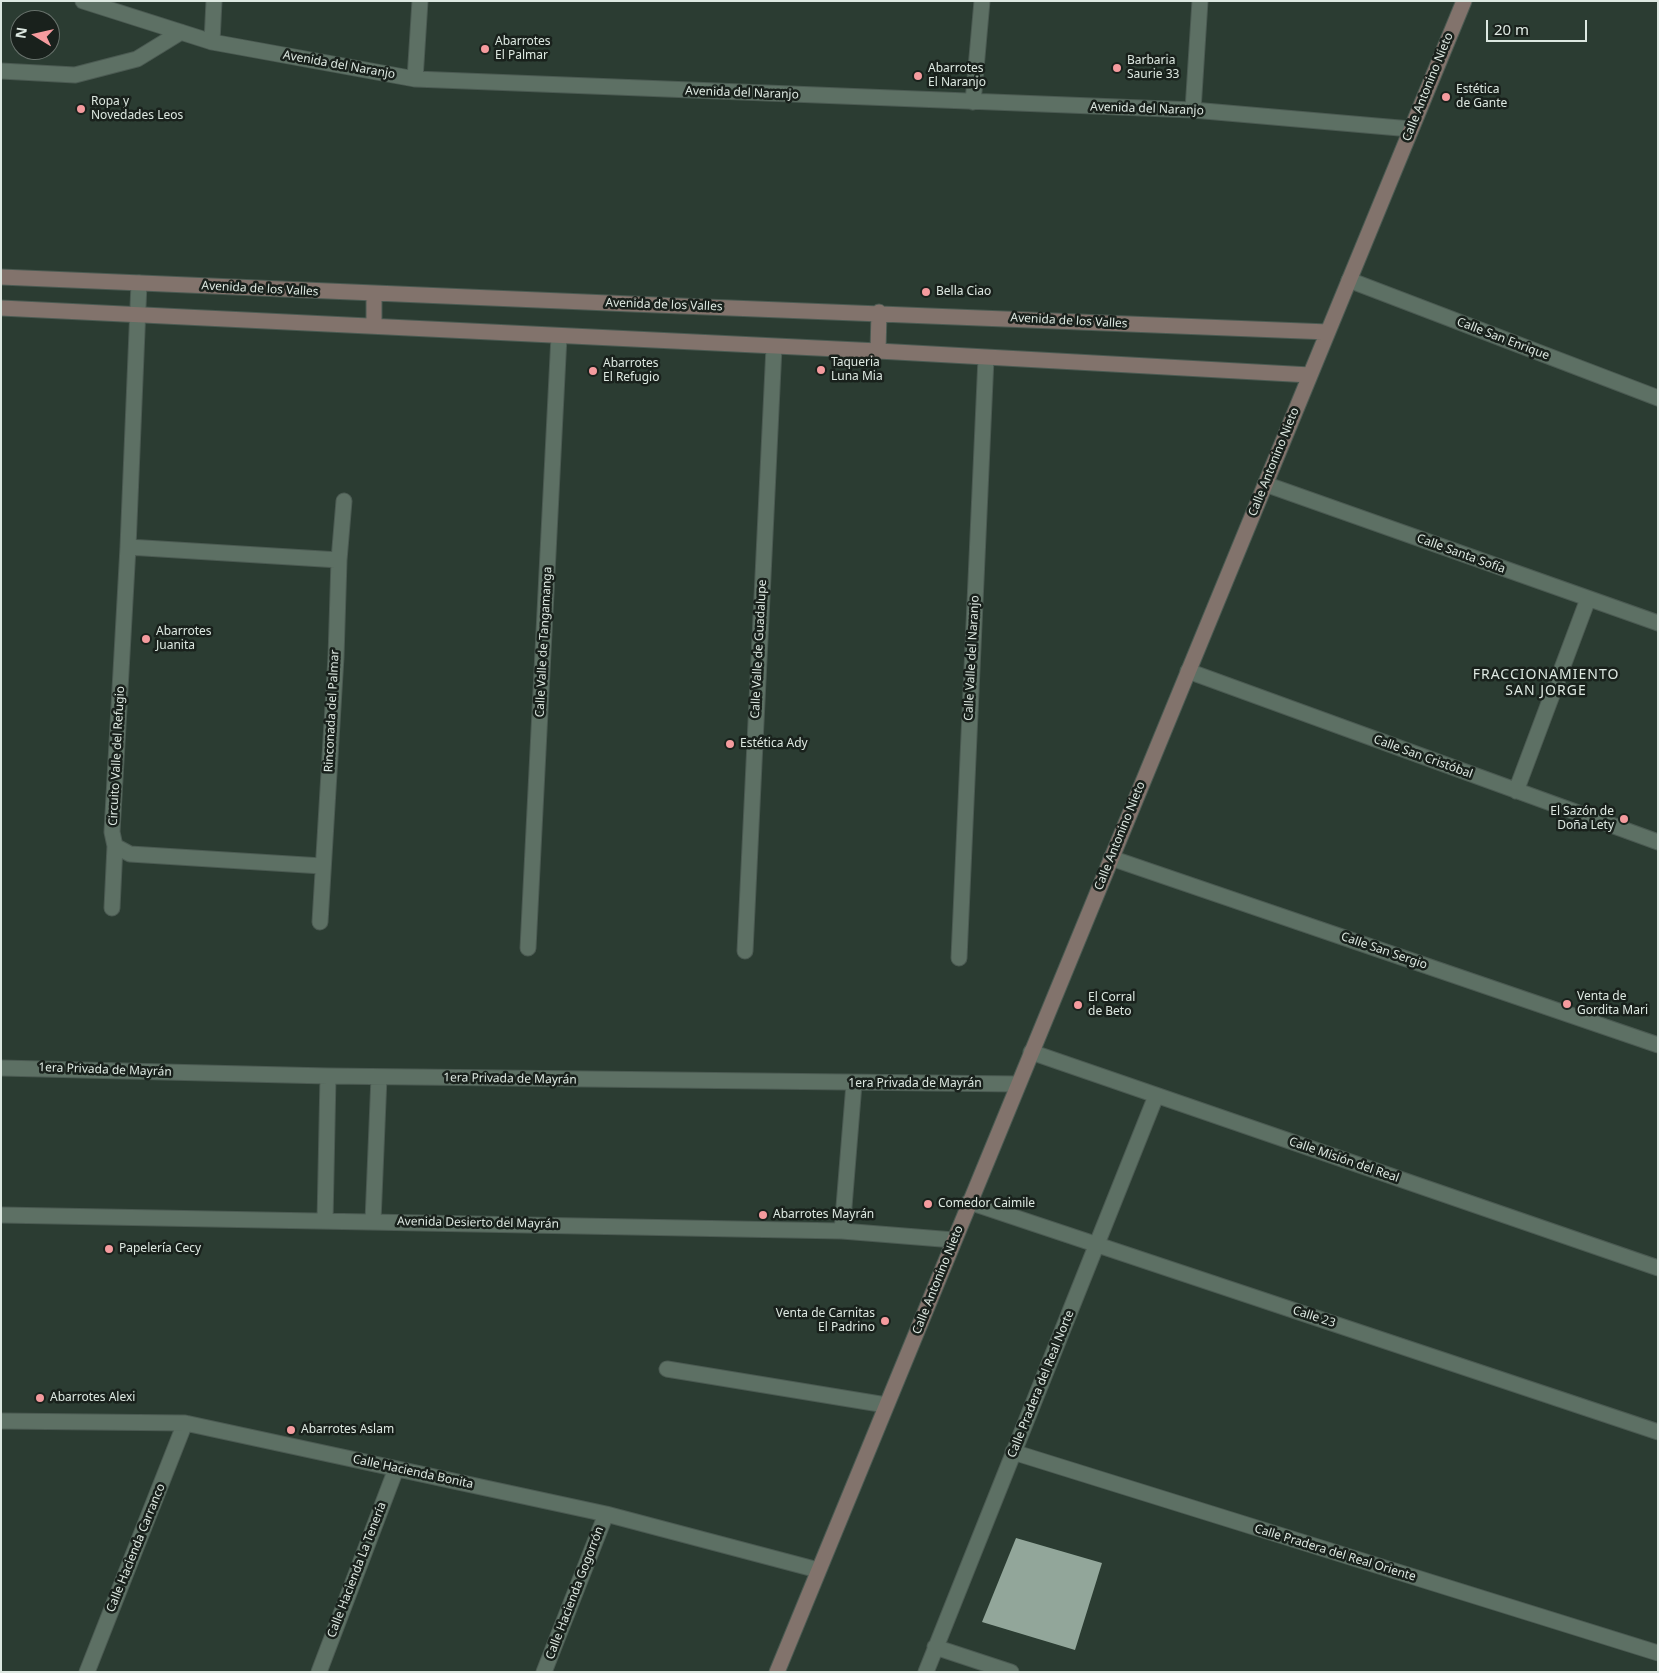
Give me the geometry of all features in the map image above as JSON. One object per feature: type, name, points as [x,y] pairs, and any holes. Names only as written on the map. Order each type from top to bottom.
[{"type":"street","name":"Avenida del Naranjo","points":[[82,1],[212,42],[415,79],[1193,110],[1411,129]]},
{"type":"street","points":[[212,42],[214,1]]},
{"type":"street","points":[[415,79],[420,1]]},
{"type":"street","points":[[972,102],[982,1]]},
{"type":"street","points":[[1193,110],[1200,1]]},
{"type":"street","name":"Calle Antonino Nieto","points":[[776,1672],[1464,1]]},
{"type":"street","points":[[1,71],[75,75],[137,59],[181,32]]},
{"type":"street","name":"Avenida de los Valles","points":[[1,277],[374,294],[879,312],[1328,332]]},
{"type":"street","name":"Calle San Enrique","points":[[1349,280],[1658,398]]},
{"type":"street","name":"Circuito Valle del Refugio","points":[[112,908],[115,846],[112,832],[128,546],[139,283]]},
{"type":"street","points":[[374,294],[374,326]]},
{"type":"street","points":[[1,308],[878,351],[1310,375]]},
{"type":"street","points":[[878,351],[879,312]]},
{"type":"street","name":"Calle Valle de Tangamanga","points":[[528,948],[559,336]]},
{"type":"street","name":"Calle Valle de Guadalupe","points":[[744,951],[774,347]]},
{"type":"street","name":"Calle Valle del Naranjo","points":[[959,958],[986,358]]},
{"type":"street","name":"Calle Santa Sofía","points":[[1265,484],[1658,623]]},
{"type":"street","name":"Rinconada del Palmar","points":[[320,922],[336,657],[339,560],[344,501]]},
{"type":"street","points":[[128,546],[339,560]]},
{"type":"street","points":[[1516,791],[1588,599]]},
{"type":"street","name":"Calle San Cristóbal","points":[[1188,671],[1658,842]]},
{"type":"street","points":[[115,846],[130,854],[322,866]]},
{"type":"street","name":"Calle San Sergio","points":[[1111,858],[1658,1045]]},
{"type":"street","name":"Calle Misión del Real","points":[[1031,1052],[1658,1268]]},
{"type":"street","name":"1era Privada de Mayrán","points":[[1,1068],[379,1077],[854,1084],[1018,1084]]},
{"type":"street","points":[[324,1221],[328,1076]]},
{"type":"street","points":[[373,1221],[379,1077]]},
{"type":"street","points":[[842,1231],[854,1084]]},
{"type":"street","name":"Calle Pradera del Real Norte","points":[[926,1672],[1156,1096]]},
{"type":"street","name":"Calle 23","points":[[969,1202],[1658,1432]]},
{"type":"street","name":"Avenida Desierto del Mayrán","points":[[1,1215],[842,1231],[954,1240]]},
{"type":"street","points":[[667,1369],[886,1405]]},
{"type":"street","name":"Calle Hacienda Bonita","points":[[1,1421],[185,1423],[606,1514],[818,1570]]},
{"type":"street","name":"Calle Hacienda Carranco","points":[[87,1672],[185,1423]]},
{"type":"street","name":"Calle Pradera del Real Oriente","points":[[1013,1452],[1658,1653]]},
{"type":"street","name":"Calle Hacienda La Tenería","points":[[318,1672],[396,1468]]},
{"type":"street","name":"Calle Hacienda Gogorrón","points":[[544,1672],[606,1514]]},
{"type":"street","points":[[935,1647],[1011,1672]]},
{"type":"building","points":[[1016,1538],[1102,1563],[1075,1650],[982,1622]]},
{"type":"place","name":"Abarrotes El Palmar","points":[[485,49]]},
{"type":"place","name":"Barbaria Saurie 33","points":[[1117,68]]},
{"type":"place","name":"Abarrotes El Naranjo","points":[[918,76]]},
{"type":"place","name":"Estética de Gante","points":[[1446,97]]},
{"type":"place","name":"Ropa y Novedades Leos","points":[[81,109]]},
{"type":"place","name":"Bella Ciao","points":[[926,292]]},
{"type":"place","name":"Taqueria Luna Mia","points":[[821,370]]},
{"type":"place","name":"Abarrotes El Refugio","points":[[593,371]]},
{"type":"place","name":"Abarrotes Juanita","points":[[146,639]]},
{"type":"place","name":"Estética Ady","points":[[730,744]]},
{"type":"place","name":"El Sazón de Doña Lety","points":[[1624,819]]},
{"type":"place","name":"Venta de Gordita Mari","points":[[1567,1004]]},
{"type":"place","name":"El Corral de Beto","points":[[1078,1005]]},
{"type":"place","name":"Comedor Caimile","points":[[928,1204]]},
{"type":"place","name":"Abarrotes Mayrán","points":[[763,1215]]},
{"type":"place","name":"Papelería Cecy","points":[[109,1249]]},
{"type":"place","name":"Venta de Carnitas El Padrino","points":[[885,1321]]},
{"type":"place","name":"Abarrotes Alexi","points":[[40,1398]]},
{"type":"place","name":"Abarrotes Aslam","points":[[291,1430]]},
{"type":"district","name":"FRACCIONAMIENTO SAN JORGE","points":[[1546,684]]}]
